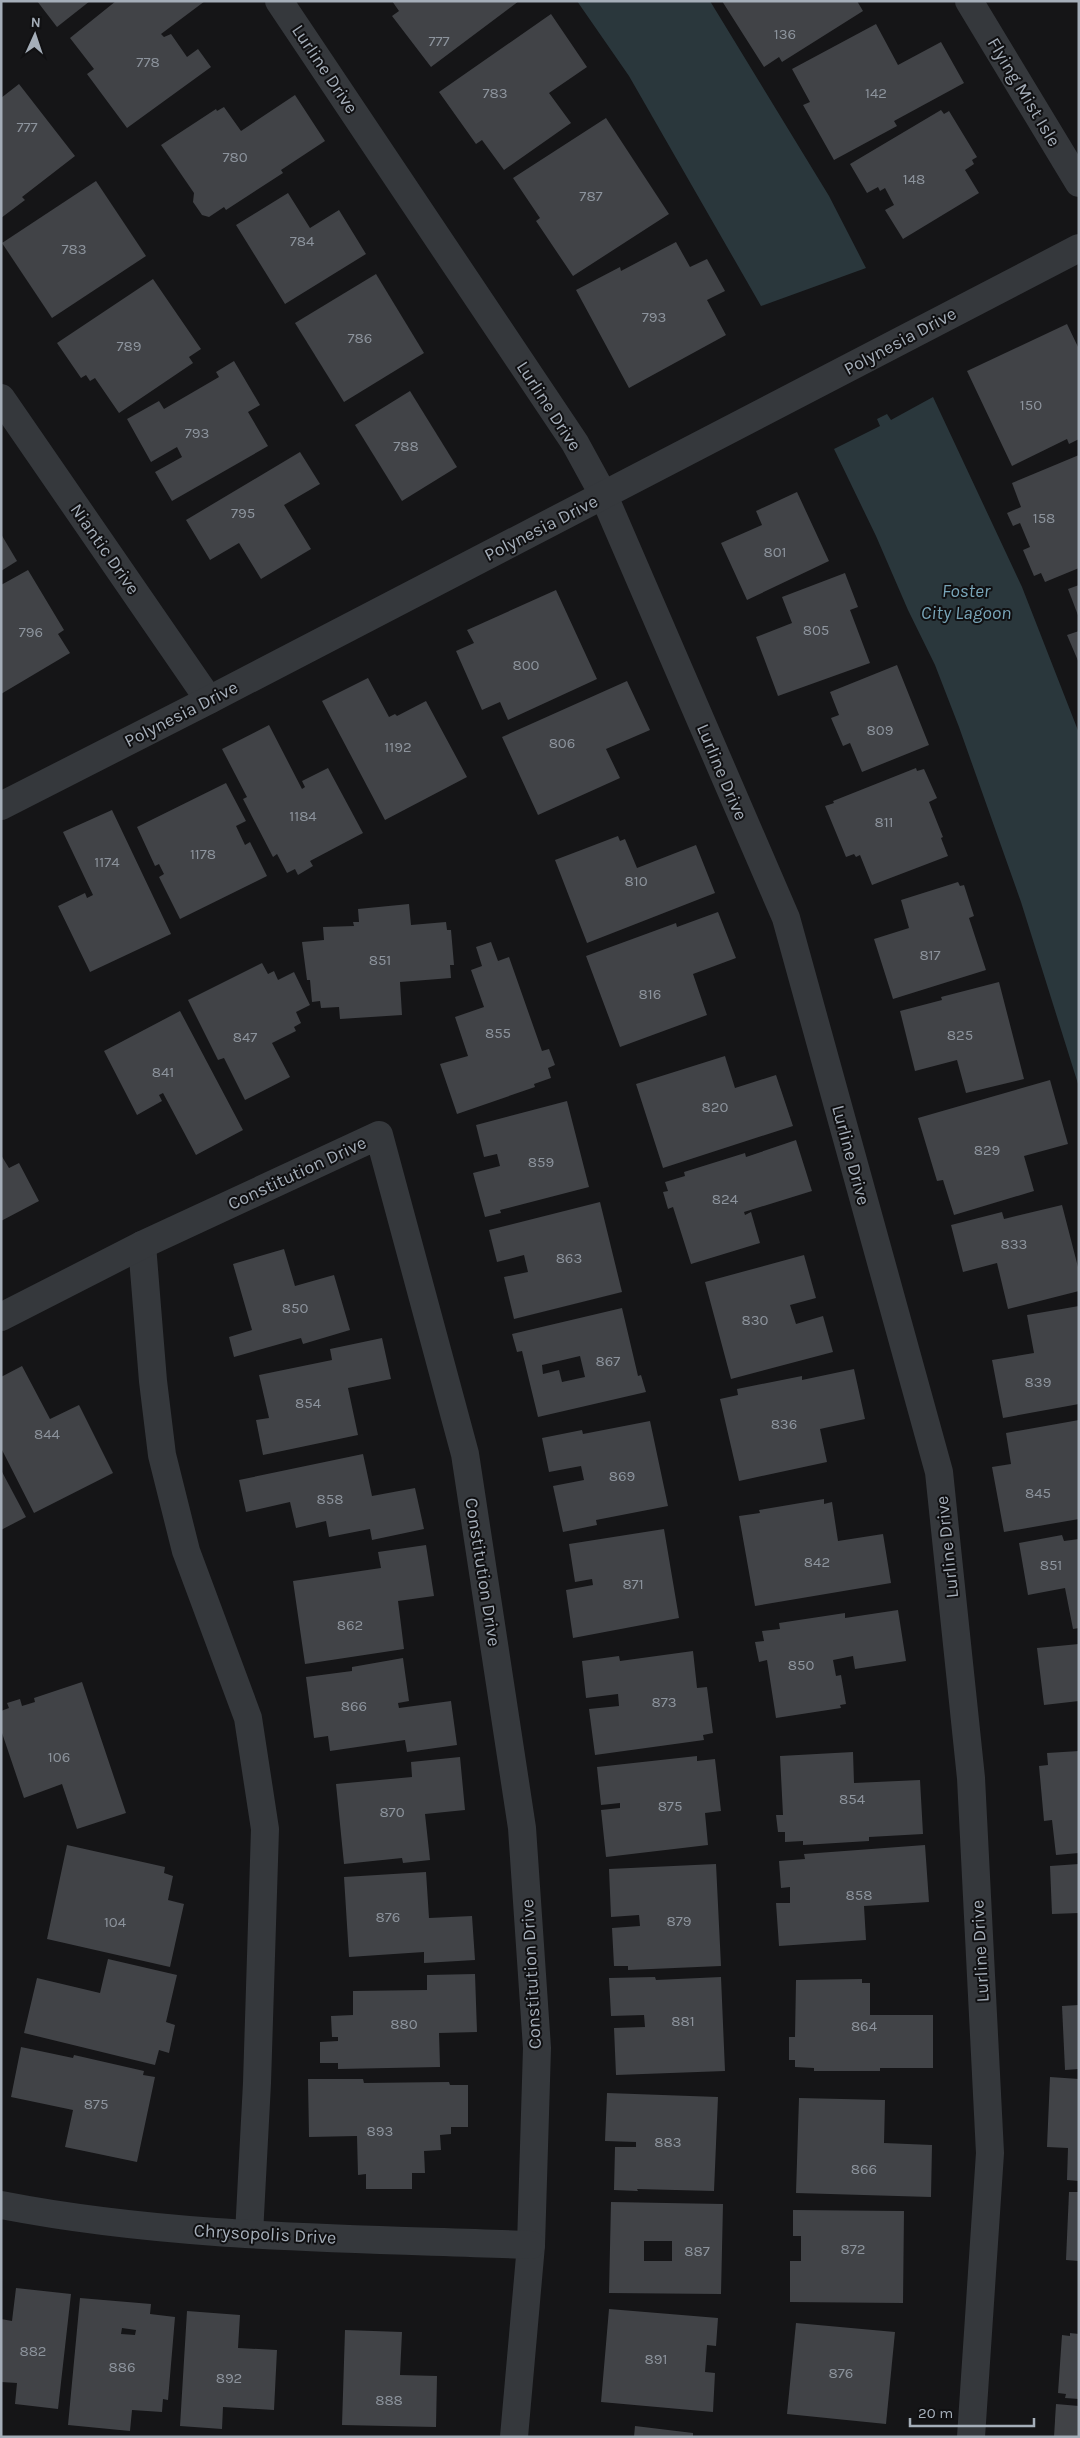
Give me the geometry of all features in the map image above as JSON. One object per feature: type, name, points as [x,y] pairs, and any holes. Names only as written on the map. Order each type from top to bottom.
[{"type":"street","name":"Lurline Drive","points":[[279,1],[575,443],[604,496],[786,918],[938,1472],[971,1778],[990,2153],[971,2437]]},
{"type":"street","name":"Flying Mist Isle","points":[[969,1],[1079,183]]},
{"type":"street","name":"Polynesia Drive","points":[[1,806],[604,496],[1079,248]]},
{"type":"street","name":"Niantic Drive","points":[[1,398],[209,700]]},
{"type":"street","name":"Constitution Drive","points":[[1,1317],[142,1244],[379,1135],[465,1454],[522,1828],[537,2048],[531,2245],[514,2437]]},
{"type":"street","points":[[142,1244],[153,1381],[162,1455],[186,1551],[248,1718],[265,1829],[257,2083],[249,2234]]},
{"type":"street","name":"Chrysopolis Drive","points":[[1,2205],[165,2229],[531,2245]]},
{"type":"water","points":[[577,1],[710,1],[829,196],[866,268],[761,306],[629,76]]},
{"type":"water","name":"Foster City Lagoon","points":[[933,397],[1022,587],[1079,733],[1079,1087],[1021,902],[959,727],[935,665],[834,449],[880,426],[877,419],[887,414],[891,420]]},
{"type":"building","points":[[37,1],[90,1],[57,27]]},
{"type":"building","points":[[116,1],[205,1],[161,34],[164,37],[171,34],[187,57],[198,49],[211,67],[127,128],[87,74],[94,69],[70,38]]},
{"type":"building","points":[[392,1],[519,1],[431,67],[392,16],[399,11]]},
{"type":"building","points":[[722,1],[857,1],[863,11],[782,62],[779,57],[764,67]]},
{"type":"building","points":[[551,14],[587,67],[549,93],[571,123],[504,170],[482,140],[476,144],[439,92]]},
{"type":"building","points":[[876,24],[898,65],[941,42],[964,83],[894,121],[897,126],[834,160],[803,105],[810,102],[792,69]]},
{"type":"building","points":[[19,84],[75,156],[22,197],[25,200],[1,218],[1,98]]},
{"type":"building","points":[[295,95],[325,141],[281,170],[283,173],[226,210],[224,207],[209,217],[202,215],[193,202],[194,193],[161,145],[216,109],[217,111],[224,107],[241,131]]},
{"type":"building","points":[[941,110],[944,114],[949,111],[977,157],[972,160],[974,164],[965,170],[979,193],[903,239],[885,210],[894,205],[885,188],[880,191],[878,187],[867,193],[850,164]]},
{"type":"building","points":[[606,118],[669,214],[573,276],[536,221],[540,218],[513,178]]},
{"type":"building","points":[[96,181],[146,256],[52,318],[2,243]]},
{"type":"building","points":[[288,193],[310,228],[339,210],[366,254],[285,304],[236,225]]},
{"type":"building","points":[[676,242],[690,267],[707,259],[725,291],[707,300],[726,335],[629,388],[576,290],[620,267],[621,271]]},
{"type":"building","points":[[376,274],[424,353],[344,402],[295,323]]},
{"type":"building","points":[[153,279],[201,349],[189,357],[193,363],[119,413],[95,378],[90,381],[86,375],[81,378],[57,343]]},
{"type":"building","points":[[1067,324],[1079,349],[1079,439],[1069,444],[1067,439],[1012,466],[967,371]]},
{"type":"building","points":[[234,361],[260,405],[248,412],[268,446],[172,501],[155,472],[182,457],[177,447],[151,462],[127,419],[159,401],[164,409],[219,377],[216,372]]},
{"type":"building","points":[[410,391],[457,467],[402,501],[355,425]]},
{"type":"building","points":[[300,452],[320,484],[284,505],[311,549],[261,579],[239,543],[210,560],[186,520]]},
{"type":"building","points":[[1079,455],[1079,568],[1045,582],[1041,573],[1034,576],[1023,550],[1030,547],[1020,523],[1013,526],[1007,513],[1021,507],[1012,483]]},
{"type":"building","points":[[797,492],[829,561],[747,600],[721,543],[762,525],[756,511]]},
{"type":"building","points":[[1,534],[17,561],[1,571]]},
{"type":"building","points":[[28,570],[64,630],[58,634],[70,653],[1,694],[1,585]]},
{"type":"building","points":[[845,573],[858,607],[850,610],[870,663],[778,696],[756,637],[792,623],[782,597]]},
{"type":"building","points":[[1079,585],[1079,618],[1068,589]]},
{"type":"building","points":[[556,590],[597,679],[508,720],[500,702],[482,710],[456,651],[474,643],[467,630]]},
{"type":"building","points":[[1079,631],[1079,663],[1067,635]]},
{"type":"building","points":[[897,665],[929,745],[862,772],[850,743],[843,746],[831,718],[839,715],[830,692]]},
{"type":"building","points":[[368,678],[389,717],[395,714],[397,716],[426,701],[467,777],[385,820],[322,701]]},
{"type":"building","points":[[627,681],[650,730],[606,749],[620,778],[538,815],[502,737]]},
{"type":"building","points":[[269,725],[302,789],[305,787],[302,781],[328,768],[363,833],[310,861],[313,866],[298,875],[295,869],[287,873],[277,854],[273,857],[243,799],[247,797],[222,749]]},
{"type":"building","points":[[916,768],[917,771],[924,769],[937,798],[929,802],[943,837],[941,838],[948,856],[872,885],[860,855],[856,857],[854,854],[846,857],[825,806],[834,803],[833,801]]},
{"type":"building","points":[[226,783],[246,821],[236,826],[245,845],[250,842],[267,876],[180,919],[159,877],[164,874],[159,864],[155,866],[137,827]]},
{"type":"building","points":[[112,810],[171,934],[90,972],[58,906],[85,893],[87,898],[93,895],[63,832]]},
{"type":"building","points":[[618,836],[620,841],[625,839],[637,868],[696,845],[715,893],[587,943],[555,860]]},
{"type":"building","points":[[958,882],[960,886],[964,885],[974,916],[969,918],[986,970],[893,999],[874,939],[909,928],[901,900]]},
{"type":"building","points":[[409,904],[411,925],[446,922],[447,930],[451,930],[454,965],[450,965],[451,978],[400,982],[402,1015],[340,1019],[339,1007],[321,1008],[320,1001],[312,1002],[310,980],[307,980],[302,942],[324,940],[323,927],[354,926],[353,922],[359,922],[358,909]]},
{"type":"building","points":[[718,912],[736,958],[693,974],[707,1015],[620,1047],[586,956],[676,923],[677,927]]},
{"type":"building","points":[[491,942],[498,961],[509,957],[542,1051],[549,1049],[555,1065],[548,1068],[551,1078],[534,1084],[535,1087],[457,1114],[440,1064],[468,1056],[455,1017],[484,1007],[471,970],[482,966],[476,947]]},
{"type":"building","points":[[262,963],[268,974],[274,971],[278,980],[294,972],[310,1005],[296,1012],[301,1023],[294,1027],[296,1031],[272,1043],[290,1077],[245,1100],[224,1058],[218,1060],[188,1000]]},
{"type":"building","points":[[999,982],[1024,1079],[966,1093],[957,1060],[915,1071],[900,1011],[942,1000],[941,997]]},
{"type":"building","points":[[180,1011],[243,1130],[196,1155],[163,1093],[159,1095],[162,1101],[137,1115],[104,1051]]},
{"type":"building","points":[[725,1056],[735,1088],[776,1075],[793,1126],[663,1168],[636,1084]]},
{"type":"building","points":[[1050,1080],[1068,1144],[1024,1156],[1034,1191],[954,1215],[943,1180],[937,1181],[918,1118]]},
{"type":"building","points":[[567,1101],[589,1187],[500,1210],[501,1213],[485,1217],[473,1173],[500,1166],[497,1154],[484,1157],[476,1125]]},
{"type":"building","points":[[796,1140],[812,1191],[744,1212],[745,1215],[751,1212],[760,1243],[691,1264],[673,1207],[668,1209],[663,1192],[668,1191],[665,1182],[685,1176],[684,1172],[745,1153],[746,1157]]},
{"type":"building","points":[[1,1155],[9,1168],[19,1163],[39,1201],[1,1221]]},
{"type":"building","points":[[600,1202],[622,1292],[514,1319],[504,1277],[528,1272],[524,1255],[497,1262],[489,1230]]},
{"type":"building","points":[[1062,1205],[1079,1271],[1079,1291],[1008,1309],[997,1263],[963,1272],[951,1225],[1002,1212],[1004,1219]]},
{"type":"building","points":[[284,1249],[295,1286],[334,1275],[350,1330],[303,1344],[301,1338],[234,1357],[229,1337],[252,1330],[233,1264]]},
{"type":"building","points":[[804,1255],[816,1298],[790,1305],[796,1324],[823,1316],[833,1352],[731,1379],[705,1282]]},
{"type":"building","points":[[1079,1306],[1079,1404],[1003,1418],[992,1360],[1034,1353],[1027,1315]]},
{"type":"building","points":[[622,1308],[638,1376],[641,1375],[646,1392],[538,1417],[522,1351],[517,1352],[512,1334]],"holes":[[[580,1356],[585,1377],[562,1382],[559,1370],[543,1374],[542,1365]]]},
{"type":"building","points":[[382,1338],[391,1379],[348,1388],[358,1435],[263,1455],[256,1420],[269,1418],[259,1375],[332,1360],[330,1349]]},
{"type":"building","points":[[22,1366],[50,1419],[79,1405],[113,1473],[34,1513],[1,1448],[1,1377]]},
{"type":"building","points":[[854,1369],[865,1419],[820,1429],[827,1462],[739,1481],[720,1399],[738,1395],[737,1389],[802,1376],[802,1380]]},
{"type":"building","points":[[1079,1420],[1079,1519],[1004,1532],[992,1467],[1011,1464],[1006,1433]]},
{"type":"building","points":[[650,1421],[668,1506],[596,1520],[597,1525],[563,1532],[553,1486],[584,1480],[581,1466],[549,1472],[542,1438],[582,1430],[583,1434]]},
{"type":"building","points":[[363,1454],[372,1496],[415,1488],[424,1529],[372,1540],[370,1529],[329,1537],[326,1521],[296,1528],[290,1502],[246,1512],[239,1480]]},
{"type":"building","points":[[1,1470],[26,1517],[1,1530]]},
{"type":"building","points":[[824,1499],[824,1504],[832,1502],[838,1541],[883,1534],[891,1583],[755,1606],[739,1516],[760,1513],[759,1510]]},
{"type":"building","points":[[664,1529],[679,1618],[573,1638],[566,1590],[593,1585],[592,1579],[575,1582],[569,1544]]},
{"type":"building","points":[[1062,1535],[1064,1541],[1079,1539],[1079,1628],[1073,1629],[1065,1588],[1028,1595],[1019,1543]]},
{"type":"building","points":[[426,1545],[434,1596],[398,1601],[404,1649],[305,1664],[293,1581],[381,1568],[378,1552]]},
{"type":"building","points":[[898,1610],[906,1661],[855,1669],[853,1656],[833,1660],[836,1676],[841,1675],[846,1704],[840,1705],[841,1708],[776,1718],[767,1660],[759,1662],[755,1642],[764,1641],[762,1631],[780,1629],[779,1623],[845,1613],[845,1618]]},
{"type":"building","points":[[1079,1644],[1079,1701],[1044,1705],[1037,1648]]},
{"type":"building","points":[[693,1651],[697,1688],[707,1687],[713,1733],[703,1735],[704,1740],[595,1755],[589,1709],[619,1706],[618,1694],[586,1698],[582,1661],[619,1656],[620,1661]]},
{"type":"building","points":[[403,1658],[409,1701],[398,1703],[399,1708],[451,1701],[457,1745],[407,1752],[405,1740],[330,1751],[328,1736],[314,1738],[306,1677],[352,1671],[352,1667]]},
{"type":"building","points":[[82,1682],[126,1813],[77,1829],[62,1784],[24,1798],[1,1730],[1,1711],[9,1708],[7,1703],[20,1699],[22,1706],[35,1702],[34,1698]]},
{"type":"building","points":[[1079,1751],[1079,1853],[1056,1855],[1052,1820],[1044,1821],[1039,1766],[1048,1765],[1047,1753]]},
{"type":"building","points":[[853,1752],[854,1783],[920,1780],[923,1834],[869,1837],[869,1841],[803,1845],[803,1841],[785,1842],[785,1832],[778,1832],[776,1815],[783,1815],[780,1756]]},
{"type":"building","points":[[697,1756],[697,1761],[715,1759],[721,1811],[705,1813],[708,1845],[606,1857],[601,1810],[620,1808],[620,1803],[601,1805],[597,1767]]},
{"type":"building","points":[[460,1757],[465,1810],[425,1814],[430,1860],[403,1863],[402,1858],[344,1864],[336,1784],[412,1777],[411,1762]]},
{"type":"building","points":[[67,1845],[165,1867],[164,1873],[173,1876],[168,1900],[184,1904],[170,1967],[47,1939]]},
{"type":"building","points":[[925,1845],[929,1902],[864,1906],[866,1940],[779,1946],[776,1903],[790,1903],[790,1887],[781,1888],[779,1861],[805,1859],[804,1854]]},
{"type":"building","points":[[716,1864],[721,1966],[628,1970],[628,1966],[614,1966],[612,1928],[640,1926],[639,1915],[611,1917],[609,1869]]},
{"type":"building","points":[[1079,1864],[1079,1913],[1052,1914],[1050,1866]]},
{"type":"building","points":[[426,1872],[429,1918],[472,1916],[475,1960],[424,1963],[424,1952],[349,1957],[344,1877]]},
{"type":"building","points":[[108,1959],[177,1975],[166,2022],[175,2025],[169,2053],[159,2050],[155,2065],[24,2033],[37,1978],[100,1993]]},
{"type":"building","points":[[475,1974],[477,2032],[439,2033],[440,2067],[338,2069],[338,2063],[320,2063],[320,2042],[338,2041],[338,2037],[332,2037],[331,2016],[353,2015],[353,1991],[427,1990],[427,1975]]},
{"type":"building","points":[[655,1977],[656,1980],[721,1977],[725,2071],[616,2075],[614,2028],[645,2027],[644,2015],[611,2016],[609,1978]]},
{"type":"building","points":[[862,1979],[862,1983],[870,1983],[870,2015],[933,2015],[933,2068],[880,2068],[880,2071],[814,2071],[814,2068],[795,2067],[795,2060],[789,2060],[789,2037],[795,2037],[796,1980]]},
{"type":"building","points":[[1079,2005],[1079,2069],[1065,2070],[1062,2006]]},
{"type":"building","points":[[21,2047],[73,2058],[74,2055],[144,2071],[143,2075],[155,2077],[137,2162],[65,2147],[73,2110],[11,2097]]},
{"type":"building","points":[[1050,2077],[1079,2079],[1079,2181],[1067,2180],[1068,2148],[1047,2147]]},
{"type":"building","points":[[308,2079],[363,2079],[364,2083],[449,2082],[450,2085],[468,2085],[468,2127],[451,2127],[451,2134],[440,2135],[441,2150],[424,2151],[425,2173],[412,2173],[412,2189],[366,2189],[366,2174],[358,2175],[357,2136],[309,2137]]},
{"type":"building","points":[[607,2093],[718,2097],[714,2191],[614,2190],[615,2147],[636,2147],[636,2142],[605,2141]]},
{"type":"building","points":[[799,2098],[885,2100],[884,2143],[932,2145],[931,2197],[796,2193]]},
{"type":"building","points":[[1069,2192],[1079,2192],[1079,2261],[1066,2260]]},
{"type":"building","points":[[611,2202],[723,2204],[721,2294],[609,2293]],"holes":[[[644,2241],[672,2241],[672,2261],[644,2261]]]},
{"type":"building","points":[[793,2210],[904,2211],[903,2303],[790,2302],[790,2261],[801,2261],[801,2236],[793,2236]]},
{"type":"building","points":[[16,2288],[71,2294],[58,2409],[15,2404],[17,2383],[1,2382],[1,2319],[12,2321]]},
{"type":"building","points":[[80,2298],[151,2304],[150,2314],[175,2317],[168,2400],[163,2399],[162,2412],[132,2410],[130,2431],[68,2425]],"holes":[[[122,2328],[136,2330],[135,2335],[121,2334]]]},
{"type":"building","points":[[609,2309],[718,2318],[716,2346],[707,2345],[705,2372],[715,2373],[713,2412],[601,2402]]},
{"type":"building","points":[[187,2311],[240,2315],[238,2348],[277,2350],[274,2410],[223,2407],[222,2429],[180,2426]]},
{"type":"building","points":[[796,2323],[895,2332],[886,2424],[787,2414]]},
{"type":"building","points":[[345,2330],[402,2332],[400,2375],[437,2376],[436,2427],[342,2425]]},
{"type":"building","points":[[1070,2333],[1079,2334],[1079,2399],[1065,2398],[1066,2394],[1058,2393],[1062,2335],[1070,2336]]},
{"type":"building","points":[[1056,2404],[1079,2406],[1079,2437],[1054,2437]]},
{"type":"building","points":[[635,2426],[693,2433],[693,2437],[634,2437]]}]
